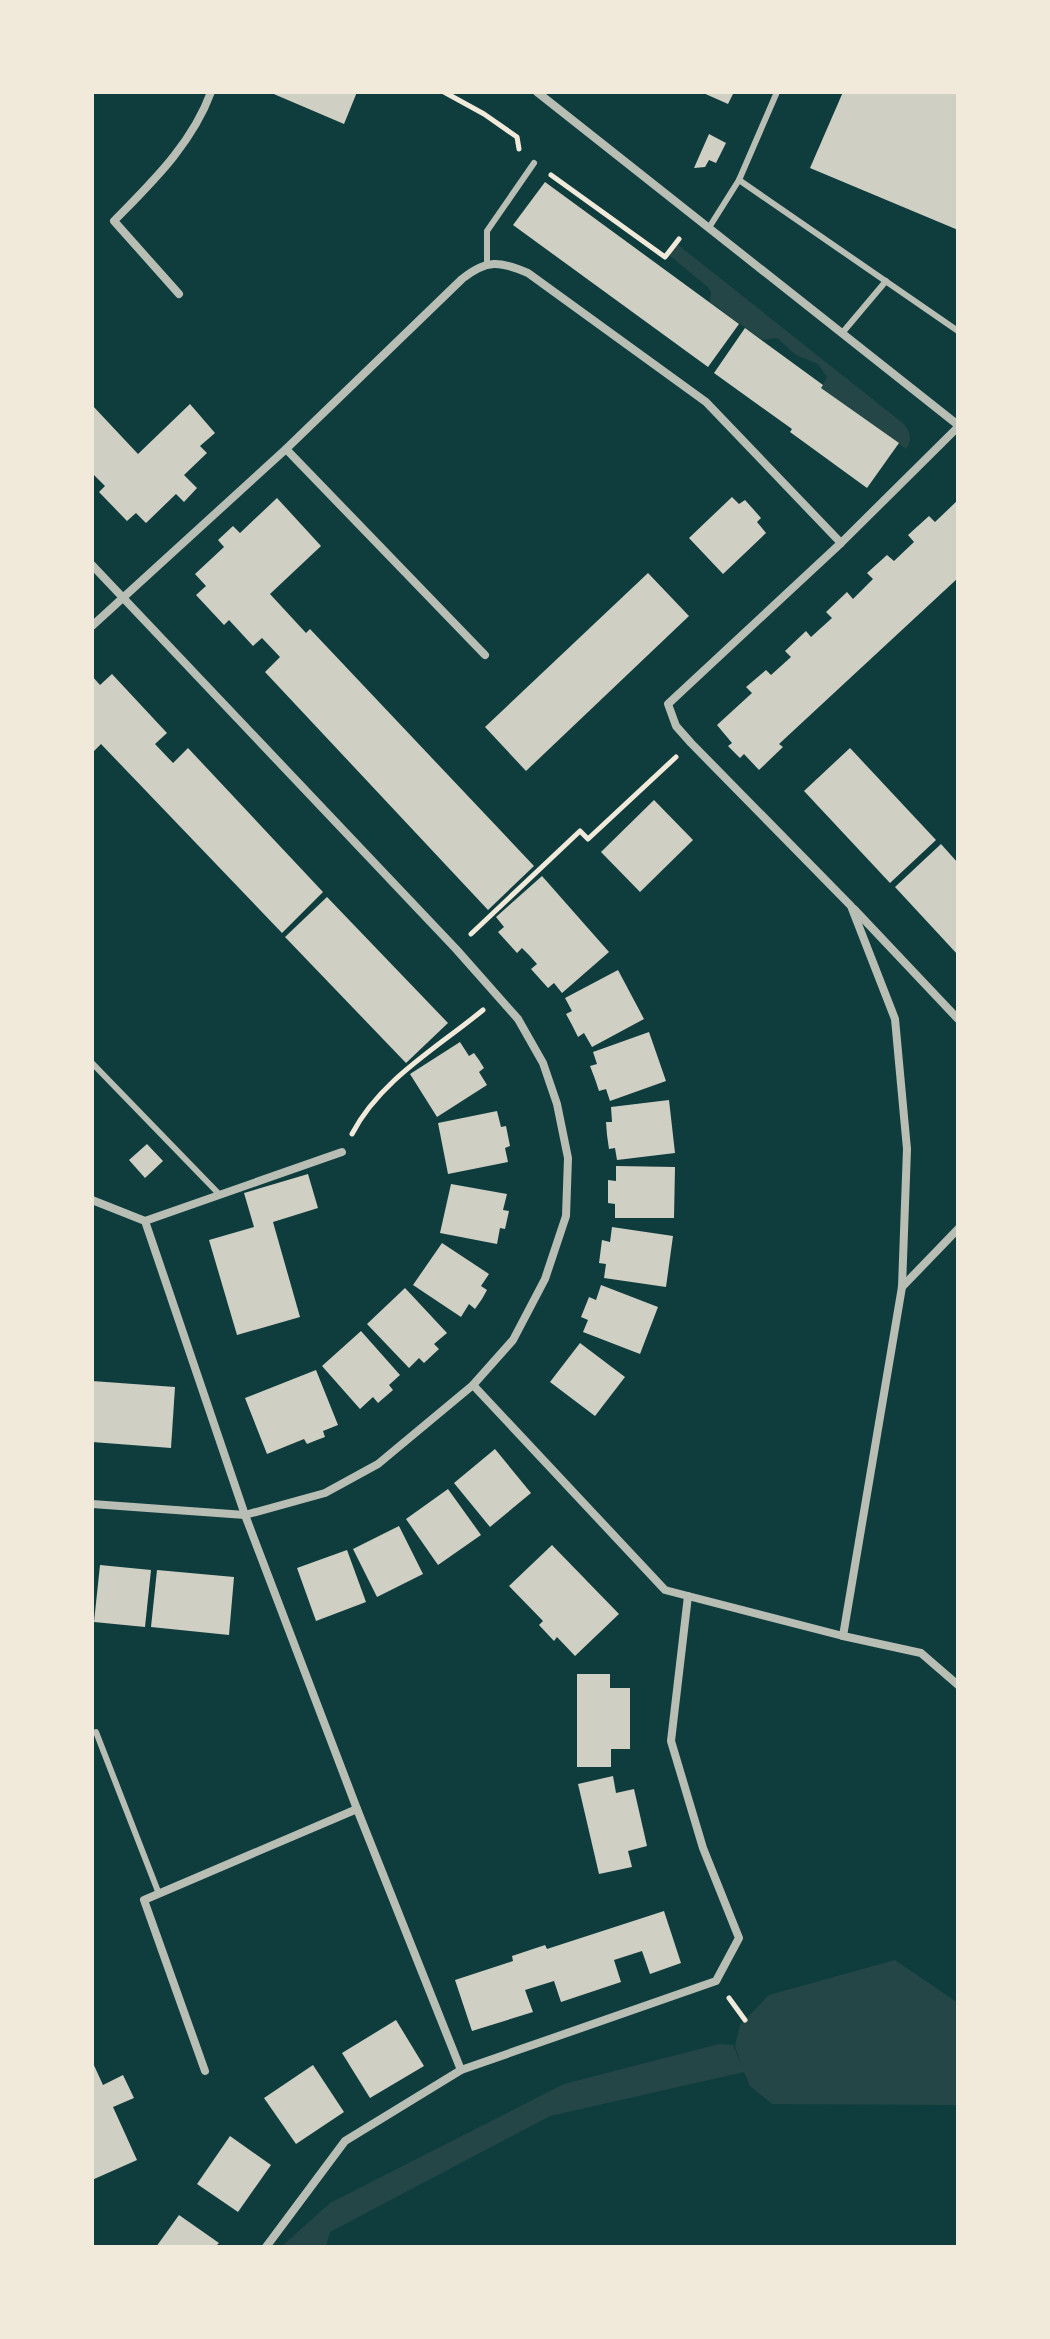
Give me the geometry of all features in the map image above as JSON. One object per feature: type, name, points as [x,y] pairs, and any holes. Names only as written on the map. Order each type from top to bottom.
[{"type":"street","points":[[179,294],[114,221],[162,172],[203,115],[211,92]]},
{"type":"street","points":[[537,92],[710,226],[958,426],[841,543],[668,704],[676,726],[691,743],[958,1019]]},
{"type":"street","points":[[92,626],[286,449],[462,279],[476,267],[494,263],[528,273],[706,402],[841,543]]},
{"type":"street","points":[[286,449],[485,655]]},
{"type":"street","points":[[92,565],[518,1019],[543,1063],[557,1104],[568,1158],[566,1216],[545,1279],[513,1340],[473,1385],[378,1464],[325,1493],[245,1515],[92,1504]]},
{"type":"street","points":[[843,1636],[902,1287],[907,1149],[895,1019],[851,906]]},
{"type":"street","points":[[92,1200],[145,1221],[342,1152]]},
{"type":"street","points":[[145,1221],[245,1515],[461,2070]]},
{"type":"street","points":[[902,1287],[958,1229]]},
{"type":"street","points":[[473,1385],[665,1590],[921,1653],[958,1685]]},
{"type":"street","points":[[266,2247],[345,2141],[461,2070],[716,1981],[739,1938],[703,1848],[671,1741],[688,1596]]},
{"type":"street","points":[[205,2071],[144,1900],[357,1809]]},
{"type":"lane","points":[[710,226],[739,180],[777,92]]},
{"type":"lane","points":[[487,264],[487,231],[534,163]]},
{"type":"lane","points":[[739,180],[958,331]]},
{"type":"lane","points":[[843,332],[886,281]]},
{"type":"lane","points":[[92,1063],[220,1195]]},
{"type":"lane","points":[[96,1732],[159,1894]]},
{"type":"path","points":[[444,92],[517,137],[519,150],[534,163],[665,257],[679,239]]},
{"type":"path","points":[[492,915],[580,831],[588,839],[691,743]]},
{"type":"path","points":[[365,1110],[457,1030]]},
{"type":"shaded area","points":[[677,244],[904,424],[910,436],[906,449],[821,388],[827,377],[818,364],[796,355],[777,338],[762,340],[710,302],[709,288],[669,255]]},
{"type":"shaded area","points":[[895,1960],[958,2003],[958,2105],[772,2104],[750,2086],[744,2072],[550,2116],[330,2232],[326,2247],[281,2247],[330,2203],[564,2084],[719,2044],[733,2045],[742,2066],[735,2046],[740,2025],[769,1995]]},
{"type":"building","points":[[269,92],[357,92],[344,124]]},
{"type":"building","points":[[701,92],[734,92],[728,104]]},
{"type":"building","points":[[843,92],[958,92],[958,230],[810,168]]},
{"type":"building","points":[[709,134],[726,143],[716,163],[709,160],[705,167],[694,168]]},
{"type":"building","points":[[545,182],[739,324],[708,367],[513,225]]},
{"type":"building","points":[[745,328],[823,385],[821,388],[899,443],[867,488],[714,373]]},
{"type":"building","points":[[190,404],[215,433],[200,446],[207,453],[184,475],[197,488],[184,502],[176,494],[146,523],[136,513],[127,521],[99,492],[105,486],[92,473],[92,405],[138,454]]},
{"type":"building","points":[[732,497],[739,504],[745,500],[761,518],[757,522],[766,533],[723,574],[689,538]]},
{"type":"building","points":[[277,498],[321,546],[270,594],[306,633],[310,629],[534,866],[488,910],[265,672],[280,657],[262,638],[253,646],[229,620],[224,625],[196,595],[206,586],[195,574],[224,547],[218,540],[233,526],[240,533]]},
{"type":"building","points":[[958,500],[958,578],[779,744],[783,747],[759,770],[744,754],[740,758],[728,746],[732,743],[717,725],[752,693],[746,687],[766,670],[771,675],[791,657],[785,651],[806,631],[811,637],[832,618],[826,612],[847,592],[853,599],[873,579],[867,573],[887,555],[894,561],[914,542],[908,535],[929,516],[935,522]]},
{"type":"building","points":[[648,573],[689,616],[526,771],[485,727]]},
{"type":"building","points":[[112,674],[167,733],[155,744],[173,763],[188,748],[323,892],[282,933],[101,744],[92,753],[92,676],[100,685]]},
{"type":"building","points":[[850,748],[936,840],[890,883],[804,791]]},
{"type":"building","points":[[654,800],[693,840],[640,892],[601,852]]},
{"type":"building","points":[[941,844],[958,863],[958,955],[895,887]]},
{"type":"building","points":[[542,876],[609,952],[562,993],[554,983],[548,988],[531,969],[537,964],[529,955],[522,948],[517,953],[498,932],[504,927],[496,917]]},
{"type":"building","points":[[327,897],[448,1023],[406,1063],[285,937]]},
{"type":"building","points":[[618,970],[644,1019],[592,1047],[584,1033],[578,1037],[566,1014],[572,1011],[565,998]]},
{"type":"building","points":[[649,1032],[666,1081],[610,1101],[606,1089],[599,1091],[590,1066],[597,1064],[593,1052]]},
{"type":"building","points":[[460,1042],[469,1056],[474,1053],[479,1060],[484,1068],[479,1072],[487,1085],[437,1117],[410,1074]]},
{"type":"building","points":[[669,1100],[675,1153],[617,1160],[615,1148],[609,1149],[607,1135],[606,1122],[612,1122],[611,1107]]},
{"type":"building","points":[[497,1111],[501,1127],[506,1126],[510,1146],[505,1148],[508,1162],[448,1174],[438,1123]]},
{"type":"building","points":[[147,1144],[163,1161],[145,1178],[129,1160]]},
{"type":"building","points":[[616,1166],[675,1167],[674,1218],[615,1218],[615,1204],[608,1203],[608,1180],[616,1181]]},
{"type":"building","points":[[308,1174],[318,1208],[273,1222],[300,1317],[237,1335],[209,1240],[254,1227],[244,1193]]},
{"type":"building","points":[[451,1184],[507,1194],[503,1210],[509,1211],[505,1229],[500,1228],[497,1244],[440,1233]]},
{"type":"building","points":[[612,1227],[673,1236],[666,1287],[604,1278],[606,1264],[599,1263],[602,1240],[610,1242]]},
{"type":"building","points":[[442,1243],[489,1274],[481,1286],[487,1290],[482,1299],[475,1309],[469,1304],[461,1317],[413,1285]]},
{"type":"building","points":[[601,1285],[658,1307],[640,1354],[583,1332],[588,1320],[581,1317],[589,1297],[596,1300]]},
{"type":"building","points":[[405,1288],[447,1333],[434,1344],[439,1349],[424,1363],[419,1358],[409,1368],[367,1324]]},
{"type":"building","points":[[361,1331],[400,1375],[389,1385],[393,1390],[378,1403],[373,1397],[360,1409],[322,1366]]},
{"type":"building","points":[[580,1343],[625,1377],[595,1416],[550,1382]]},
{"type":"building","points":[[316,1370],[338,1425],[323,1431],[325,1437],[307,1444],[304,1439],[267,1454],[245,1398]]},
{"type":"building","points":[[92,1381],[175,1387],[171,1448],[92,1442]]},
{"type":"building","points":[[495,1449],[531,1493],[490,1527],[454,1483]]},
{"type":"building","points":[[448,1489],[481,1535],[438,1565],[406,1519]]},
{"type":"building","points":[[399,1526],[423,1574],[377,1597],[353,1549]]},
{"type":"building","points":[[552,1545],[619,1614],[575,1656],[557,1637],[554,1641],[539,1625],[543,1621],[509,1586]]},
{"type":"building","points":[[347,1550],[366,1602],[316,1621],[297,1568]]},
{"type":"building","points":[[100,1565],[151,1570],[145,1627],[94,1622]]},
{"type":"building","points":[[157,1570],[234,1577],[229,1635],[151,1627]]},
{"type":"building","points":[[577,1674],[610,1674],[610,1688],[630,1688],[630,1749],[611,1749],[611,1767],[577,1767]]},
{"type":"building","points":[[613,1776],[616,1793],[634,1789],[647,1846],[628,1851],[632,1867],[599,1874],[578,1784]]},
{"type":"building","points":[[664,1911],[681,1963],[650,1974],[642,1951],[614,1960],[621,1982],[561,2002],[554,1981],[525,1990],[533,2012],[472,2031],[455,1980],[513,1961],[512,1956],[545,1945],[547,1949]]},
{"type":"building","points":[[396,2020],[424,2066],[370,2098],[342,2053]]},
{"type":"building","points":[[92,2061],[103,2085],[123,2075],[134,2098],[113,2107],[137,2160],[92,2180]]},
{"type":"building","points":[[313,2065],[344,2112],[296,2144],[264,2098]]},
{"type":"building","points":[[230,2136],[271,2165],[238,2212],[197,2184]]},
{"type":"building","points":[[179,2215],[219,2243],[215,2247],[156,2247]]}]
